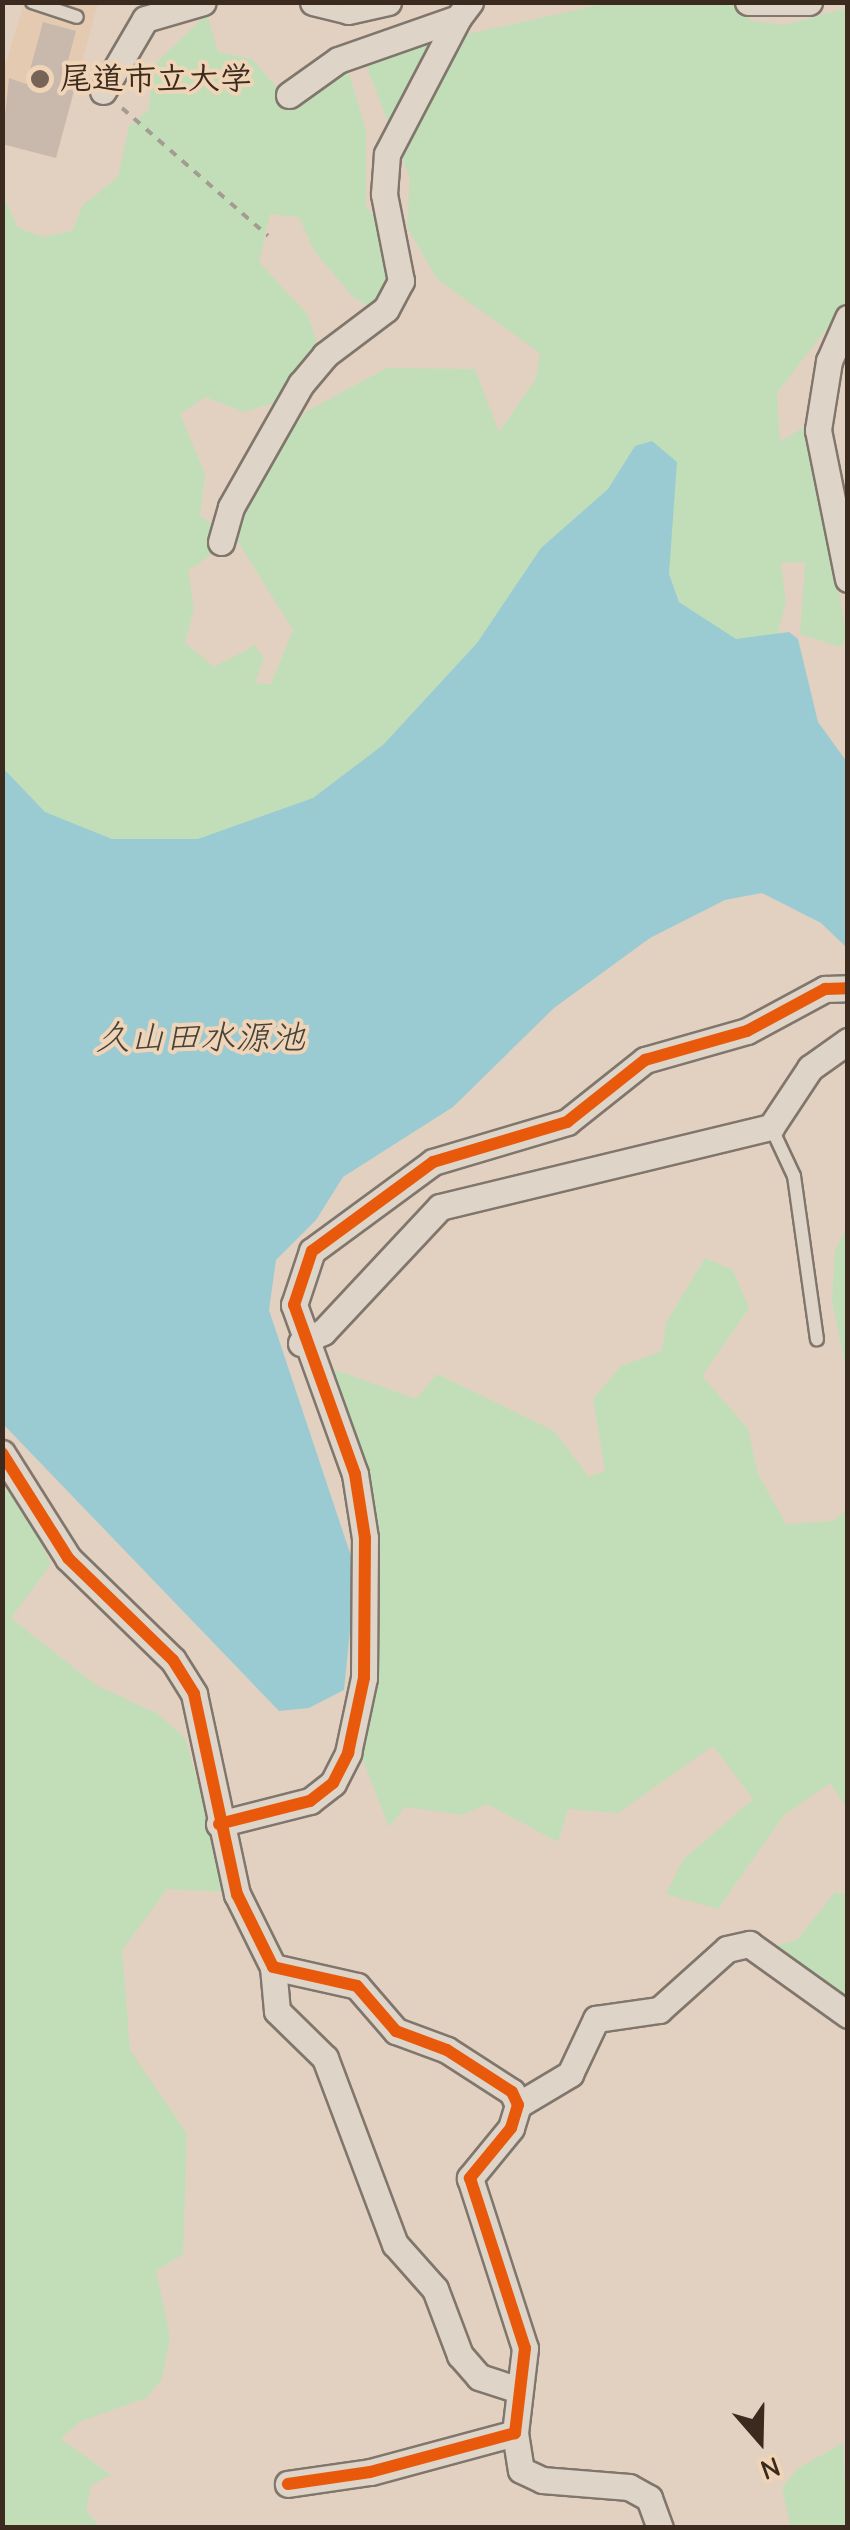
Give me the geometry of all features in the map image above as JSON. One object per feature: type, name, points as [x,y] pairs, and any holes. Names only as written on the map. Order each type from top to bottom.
[{"type":"street","points":[[104,92],[146,19],[203,2]]},
{"type":"street","points":[[313,2],[348,11],[388,2]]},
{"type":"street","points":[[748,2],[809,2]]},
{"type":"street","points":[[289,95],[338,60],[464,10]]},
{"type":"street","points":[[221,542],[231,507],[301,384],[324,355],[386,308],[402,281],[384,194],[386,154],[464,10]]},
{"type":"street","points":[[848,318],[829,361],[818,430],[848,579]]},
{"type":"street","points":[[219,1824],[310,1802],[334,1783],[348,1753],[364,1678],[366,1538],[355,1474],[301,1343],[294,1305],[312,1251],[433,1162],[568,1122],[645,1060],[747,1031],[825,989],[848,988]]},
{"type":"street","points":[[301,1343],[323,1332],[440,1207],[771,1127],[810,1068],[848,1041]]},
{"type":"street","points":[[2,1453],[68,1558],[173,1660],[194,1694],[237,1894],[273,1967],[277,2011],[325,2058],[395,2244],[435,2289],[460,2355],[479,2377],[517,2389]]},
{"type":"street","points":[[518,2105],[570,2074],[596,2020],[659,2010],[727,1950],[749,1944],[848,2016]]},
{"type":"street","points":[[273,1967],[357,1986],[396,2031],[447,2050],[512,2092],[518,2105],[511,2128],[470,2178],[525,2348],[517,2389],[515,2434],[521,2470],[542,2480],[629,2487],[649,2498],[660,2528]]},
{"type":"street","points":[[288,2484],[370,2472],[515,2434]]},
{"type":"lane","points":[[32,2],[69,11]]},
{"type":"lane","points":[[771,1127],[794,1176],[817,1340]]},
{"type":"path","points":[[104,92],[268,236]]},
{"type":"shaded area","name":"尾道市立大学","points":[[24,3],[98,3],[56,158],[3,144],[3,72]]},
{"type":"green space","points":[[607,3],[734,3],[752,21],[784,25],[847,8],[847,302],[777,393],[780,442],[809,424],[847,638],[840,647],[800,634],[805,562],[781,563],[786,601],[777,636],[790,644],[529,622],[288,836],[156,851],[3,812],[2,192],[18,228],[43,237],[72,231],[83,205],[118,177],[129,126],[149,110],[152,67],[207,14],[218,52],[252,59],[289,101],[348,70],[366,130],[366,206],[402,252],[396,293],[371,307],[354,298],[314,251],[299,217],[270,214],[259,262],[307,314],[320,350],[273,403],[244,412],[205,397],[180,414],[205,474],[200,516],[214,525],[212,554],[188,571],[194,609],[185,643],[214,667],[255,645],[264,659],[255,683],[271,684],[293,630],[232,532],[269,458],[307,411],[387,368],[475,369],[499,432],[536,379],[540,353],[437,279],[407,227],[410,178],[363,58]]},
{"type":"green space","points":[[847,1226],[847,1374],[832,1301],[835,1251]]},
{"type":"green space","points":[[705,1258],[733,1270],[749,1308],[702,1376],[748,1429],[758,1474],[786,1524],[834,1521],[847,1508],[847,1808],[830,1783],[783,1816],[718,1909],[666,1894],[683,1860],[753,1799],[713,1746],[618,1813],[568,1809],[558,1842],[487,1804],[463,1815],[405,1807],[389,1827],[359,1750],[362,1462],[333,1369],[416,1399],[437,1374],[554,1431],[589,1477],[605,1471],[593,1399],[621,1366],[662,1351],[666,1323]]},
{"type":"green space","points":[[2,1477],[15,1486],[51,1564],[11,1618],[96,1685],[158,1714],[185,1738],[229,1892],[167,1889],[122,1950],[130,2050],[187,2134],[183,2254],[156,2271],[170,2337],[162,2379],[146,2398],[79,2422],[61,2439],[111,2475],[91,2485],[86,2510],[100,2527],[3,2527]]},
{"type":"green space","points":[[835,1892],[847,1895],[847,2011],[768,1948],[797,1940]]},
{"type":"green space","points":[[843,2443],[847,2527],[791,2527],[782,2488],[797,2469]]},
{"type":"water","name":"久山田水源池","points":[[652,441],[677,462],[669,574],[679,602],[736,639],[789,632],[798,639],[818,722],[847,762],[847,948],[821,923],[762,893],[725,900],[650,938],[554,1008],[453,1107],[343,1177],[316,1220],[276,1260],[269,1310],[356,1571],[344,1690],[309,1708],[279,1711],[3,1424],[2,767],[45,812],[112,839],[198,839],[313,798],[383,745],[477,643],[541,548],[608,489],[635,446]]},
{"type":"building","points":[[43,22],[76,31],[62,83],[75,87],[56,158],[2,144],[9,78],[26,84]]},
{"type":"cycle path","points":[[219,1824],[310,1801],[333,1783],[348,1753],[364,1678],[365,1538],[355,1474],[294,1305],[312,1251],[433,1162],[567,1122],[645,1060],[747,1031],[825,989],[848,988]]},
{"type":"cycle path","points":[[2,1453],[68,1558],[173,1660],[194,1694],[237,1894],[273,1967],[357,1986],[396,2031],[447,2050],[512,2092],[518,2105],[511,2128],[470,2178],[525,2348],[515,2433],[370,2472],[288,2484]]},
{"type":"place","name":"尾道市立大学","points":[[40,79]]}]
